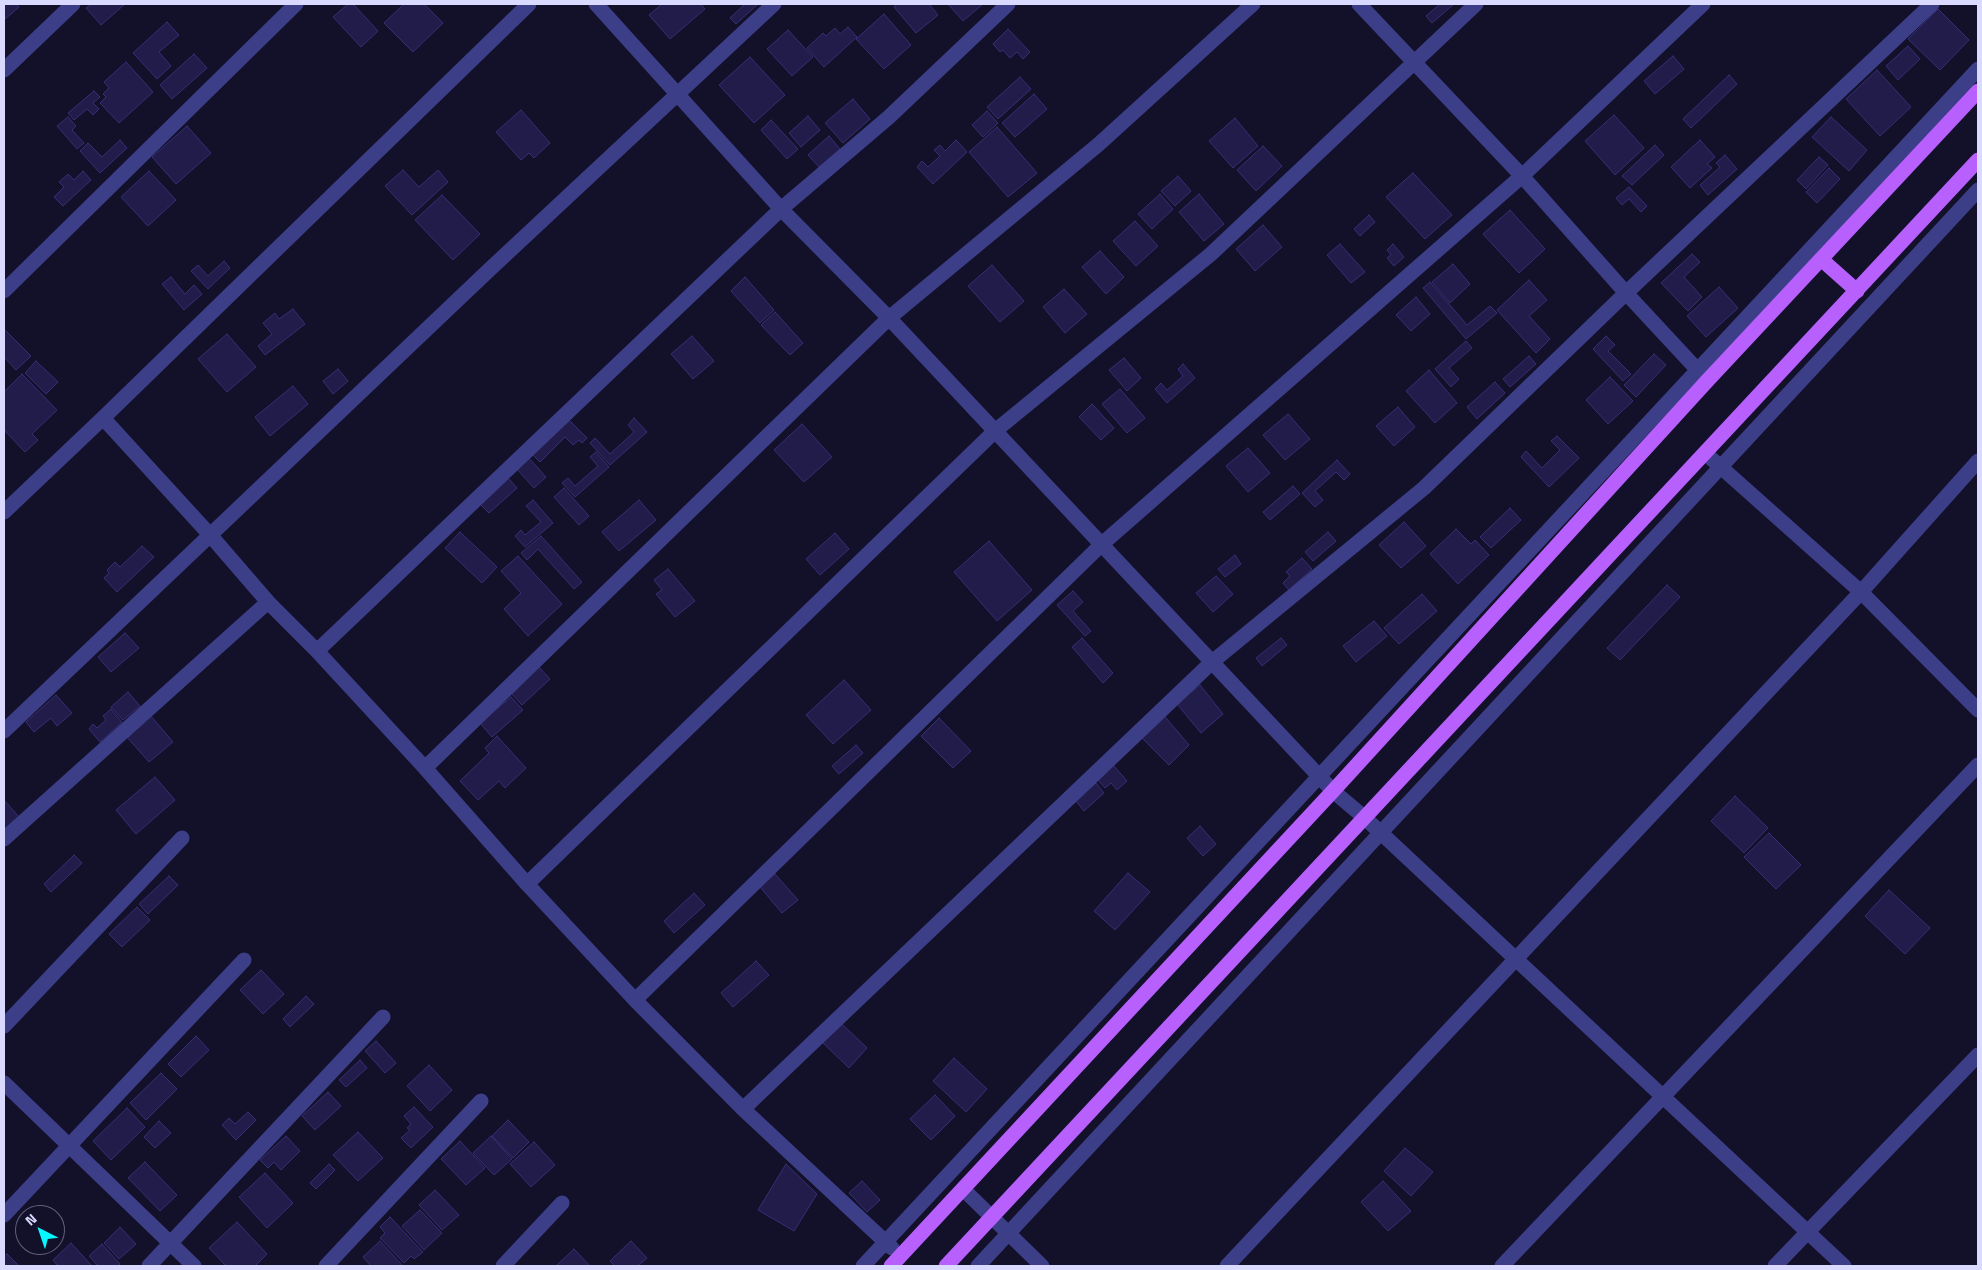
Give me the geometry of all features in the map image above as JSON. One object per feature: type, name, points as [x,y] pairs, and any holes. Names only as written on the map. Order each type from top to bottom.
[{"type":"main road","points":[[896,1261],[1333,791],[1702,376],[1821,259],[1978,91]]},
{"type":"main road","points":[[946,1266],[1978,160]]},
{"type":"main road","points":[[1821,259],[1857,291]]},
{"type":"street","points":[[4,70],[73,4]]},
{"type":"street","points":[[4,291],[296,4]]},
{"type":"street","points":[[4,512],[529,4]]},
{"type":"street","points":[[596,4],[781,209],[889,318],[1333,791],[1365,818],[1844,1266]]},
{"type":"street","points":[[4,731],[482,276],[774,4]]},
{"type":"street","points":[[316,651],[781,209],[889,117],[1008,4]]},
{"type":"street","points":[[425,768],[889,318],[1099,144],[1253,4]]},
{"type":"street","points":[[1359,4],[1522,176],[1702,376]]},
{"type":"street","points":[[527,884],[995,431],[1211,254],[1476,4]]},
{"type":"street","points":[[635,1000],[1102,544],[1522,176],[1703,4]]},
{"type":"street","points":[[743,1109],[1212,662],[1424,488],[1626,293],[1932,4]]},
{"type":"street","points":[[863,1266],[1319,776],[1702,376],[1978,69]]},
{"type":"street","points":[[978,1266],[1978,190]]},
{"type":"street","points":[[103,418],[211,536],[268,602],[425,768],[527,884],[635,1000],[743,1109],[886,1242],[896,1261]]},
{"type":"street","points":[[1705,453],[1862,592],[1978,710]]},
{"type":"street","points":[[1227,1266],[1862,592],[1978,461]]},
{"type":"street","points":[[4,839],[268,602]]},
{"type":"street","points":[[1502,1266],[1978,765]]},
{"type":"street","points":[[4,1026],[182,838]]},
{"type":"street","points":[[4,1215],[244,960]]},
{"type":"street","points":[[148,1266],[383,1017]]},
{"type":"street","points":[[1775,1266],[1978,1055]]},
{"type":"street","points":[[4,1083],[194,1266]]},
{"type":"street","points":[[326,1266],[481,1101]]},
{"type":"street","points":[[963,1189],[1042,1266]]},
{"type":"street","points":[[503,1266],[562,1203]]},
{"type":"building","points":[[4,4],[16,4],[19,7],[4,20]]},
{"type":"building","points":[[92,4],[125,4],[101,25],[86,8]]},
{"type":"building","points":[[348,4],[353,4],[378,31],[361,47],[333,17]]},
{"type":"building","points":[[404,4],[424,4],[443,23],[413,52],[384,23]]},
{"type":"building","points":[[662,4],[701,4],[705,9],[670,39],[649,15]]},
{"type":"building","points":[[745,4],[758,4],[736,24],[730,18]]},
{"type":"building","points":[[897,4],[929,4],[938,15],[916,33],[894,7]]},
{"type":"building","points":[[948,4],[983,4],[963,21]]},
{"type":"building","points":[[1440,4],[1454,4],[1432,23],[1426,16]]},
{"type":"building","points":[[1938,9],[1969,40],[1940,70],[1908,39]]},
{"type":"building","points":[[884,14],[911,45],[884,69],[856,39]]},
{"type":"building","points":[[167,22],[179,35],[159,52],[171,66],[157,79],[133,53]]},
{"type":"building","points":[[848,27],[857,37],[824,67],[807,48],[823,33],[826,36],[835,28],[840,34]]},
{"type":"building","points":[[1008,29],[1030,52],[1023,59],[1017,52],[1010,58],[1003,50],[1000,52],[993,44]]},
{"type":"building","points":[[788,30],[813,57],[792,76],[767,49]]},
{"type":"building","points":[[1908,46],[1920,59],[1898,80],[1886,66]]},
{"type":"building","points":[[194,54],[207,68],[172,99],[160,85]]},
{"type":"building","points":[[1673,56],[1684,69],[1655,94],[1644,81]]},
{"type":"building","points":[[750,57],[785,95],[754,123],[719,85]]},
{"type":"building","points":[[126,62],[153,92],[119,123],[100,103],[106,97],[103,94],[109,88],[104,82]]},
{"type":"building","points":[[1877,70],[1911,107],[1880,136],[1846,99]]},
{"type":"building","points":[[1729,75],[1737,84],[1691,128],[1683,119]]},
{"type":"building","points":[[1020,77],[1031,89],[998,119],[987,107]]},
{"type":"building","points":[[94,91],[100,97],[93,103],[99,109],[93,115],[87,109],[74,120],[68,113]]},
{"type":"building","points":[[1034,94],[1047,109],[1015,137],[1002,123]]},
{"type":"building","points":[[853,99],[870,119],[843,143],[825,123]]},
{"type":"building","points":[[521,110],[550,143],[534,158],[529,153],[521,160],[496,132]]},
{"type":"building","points":[[987,111],[998,123],[983,137],[972,125]]},
{"type":"building","points":[[1614,115],[1644,148],[1615,175],[1585,141]]},
{"type":"building","points":[[808,116],[820,130],[801,147],[789,133]]},
{"type":"building","points":[[68,117],[76,126],[72,130],[84,143],[77,149],[57,126]]},
{"type":"building","points":[[1831,117],[1867,150],[1849,171],[1812,137]]},
{"type":"building","points":[[1235,118],[1258,146],[1233,168],[1209,141]]},
{"type":"building","points":[[771,120],[798,149],[787,159],[761,130]]},
{"type":"building","points":[[187,126],[211,153],[176,184],[152,157]]},
{"type":"building","points":[[997,127],[1037,173],[1008,197],[969,152]]},
{"type":"building","points":[[829,136],[840,149],[819,167],[808,155]]},
{"type":"building","points":[[120,140],[127,148],[100,173],[80,151],[88,143],[102,157]]},
{"type":"building","points":[[956,140],[967,152],[933,184],[917,167],[922,161],[928,167],[940,156],[934,150],[940,145],[945,151]]},
{"type":"building","points":[[1700,140],[1715,157],[1707,164],[1712,168],[1690,188],[1671,167]]},
{"type":"building","points":[[1655,145],[1664,155],[1632,185],[1622,176]]},
{"type":"building","points":[[1263,146],[1282,166],[1256,191],[1237,170]]},
{"type":"building","points":[[1725,155],[1737,169],[1708,195],[1700,185],[1720,167],[1716,163]]},
{"type":"building","points":[[1819,157],[1828,165],[1806,189],[1797,180]]},
{"type":"building","points":[[1829,168],[1840,179],[1817,203],[1806,192]]},
{"type":"building","points":[[403,170],[419,187],[438,170],[448,182],[412,215],[385,186]]},
{"type":"building","points":[[83,171],[91,180],[63,206],[54,197],[64,187],[59,182],[68,174],[74,180]]},
{"type":"building","points":[[149,171],[176,200],[148,226],[121,197]]},
{"type":"building","points":[[1413,173],[1452,215],[1425,239],[1386,197]]},
{"type":"building","points":[[1178,176],[1191,191],[1175,206],[1161,191]]},
{"type":"building","points":[[1629,187],[1647,206],[1641,212],[1629,199],[1622,205],[1616,198]]},
{"type":"building","points":[[1160,194],[1173,209],[1152,229],[1138,214]]},
{"type":"building","points":[[1199,194],[1224,224],[1204,241],[1179,212]]},
{"type":"building","points":[[442,195],[480,234],[453,260],[415,220]]},
{"type":"building","points":[[1510,210],[1545,249],[1519,273],[1483,234]]},
{"type":"building","points":[[1369,215],[1375,222],[1360,236],[1354,229]]},
{"type":"building","points":[[1135,221],[1158,246],[1136,266],[1113,241]]},
{"type":"building","points":[[1263,225],[1282,247],[1255,271],[1236,249]]},
{"type":"building","points":[[1340,244],[1365,272],[1351,283],[1327,255]]},
{"type":"building","points":[[1393,244],[1404,257],[1394,266],[1387,258],[1391,255],[1387,250]]},
{"type":"building","points":[[1100,251],[1124,277],[1106,294],[1082,267]]},
{"type":"building","points":[[1692,254],[1700,262],[1684,277],[1702,297],[1688,311],[1661,283]]},
{"type":"building","points":[[224,261],[230,268],[208,289],[191,271],[198,265],[208,276]]},
{"type":"building","points":[[1453,264],[1470,284],[1450,303],[1432,282]]},
{"type":"building","points":[[992,265],[1024,301],[1000,322],[968,286]]},
{"type":"building","points":[[171,277],[185,294],[194,285],[202,294],[184,310],[162,284]]},
{"type":"building","points":[[745,277],[774,310],[760,323],[731,291]]},
{"type":"building","points":[[1529,280],[1547,300],[1529,316],[1550,339],[1536,353],[1497,310]]},
{"type":"building","points":[[1430,282],[1467,325],[1490,306],[1497,313],[1466,339],[1423,288]]},
{"type":"building","points":[[1719,287],[1738,308],[1706,337],[1687,316]]},
{"type":"building","points":[[1064,289],[1087,314],[1065,333],[1043,307]]},
{"type":"building","points":[[1416,297],[1430,314],[1411,331],[1396,315]]},
{"type":"building","points":[[293,309],[305,324],[265,355],[258,346],[272,334],[263,323],[275,313],[279,319]]},
{"type":"building","points":[[775,312],[803,343],[790,355],[761,325]]},
{"type":"building","points":[[4,329],[31,356],[16,370],[4,357]]},
{"type":"building","points":[[227,334],[256,367],[227,392],[198,359]]},
{"type":"building","points":[[692,336],[714,361],[693,379],[671,354]]},
{"type":"building","points":[[1606,336],[1615,345],[1608,351],[1631,374],[1623,381],[1593,349]]},
{"type":"building","points":[[1466,341],[1472,348],[1449,368],[1459,379],[1451,387],[1435,369]]},
{"type":"building","points":[[1654,354],[1666,365],[1636,397],[1624,385]]},
{"type":"building","points":[[1529,356],[1536,364],[1510,387],[1503,379]]},
{"type":"building","points":[[1124,358],[1141,378],[1127,391],[1109,370]]},
{"type":"building","points":[[36,361],[58,382],[46,394],[25,373]]},
{"type":"building","points":[[1183,364],[1195,378],[1167,403],[1155,389],[1161,383],[1167,390],[1183,376],[1178,369]]},
{"type":"building","points":[[338,369],[348,381],[333,394],[323,381]]},
{"type":"building","points":[[1429,370],[1457,403],[1435,423],[1406,391]]},
{"type":"building","points":[[22,374],[57,410],[32,434],[38,440],[25,452],[4,430],[4,392]]},
{"type":"building","points":[[1610,377],[1633,401],[1608,424],[1586,400]]},
{"type":"building","points":[[1495,382],[1505,393],[1477,419],[1467,407]]},
{"type":"building","points":[[293,386],[308,404],[270,436],[255,417]]},
{"type":"building","points":[[1120,389],[1145,418],[1127,433],[1102,404]]},
{"type":"building","points":[[1092,404],[1114,428],[1101,440],[1079,417]]},
{"type":"building","points":[[1398,407],[1415,427],[1394,446],[1376,426]]},
{"type":"building","points":[[1288,414],[1310,439],[1285,460],[1263,435]]},
{"type":"building","points":[[634,418],[647,432],[610,465],[590,443],[595,438],[610,454],[634,432],[628,425]]},
{"type":"building","points":[[568,419],[587,438],[582,443],[579,440],[573,445],[565,437],[540,462],[532,454]]},
{"type":"building","points":[[802,424],[832,457],[804,482],[774,450]]},
{"type":"building","points":[[1557,436],[1579,458],[1549,487],[1521,457],[1526,451],[1542,468],[1560,450],[1551,441]]},
{"type":"building","points":[[1248,448],[1270,473],[1248,492],[1226,466]]},
{"type":"building","points":[[596,452],[609,467],[575,497],[562,483],[568,478],[575,486],[598,466],[590,457]]},
{"type":"building","points":[[527,456],[546,477],[534,488],[515,467]]},
{"type":"building","points":[[1337,460],[1350,474],[1344,480],[1336,472],[1315,491],[1323,500],[1315,507],[1302,493]]},
{"type":"building","points":[[508,478],[517,488],[489,513],[480,504]]},
{"type":"building","points":[[1293,486],[1300,494],[1270,520],[1263,512]]},
{"type":"building","points":[[564,488],[589,516],[579,525],[554,497]]},
{"type":"building","points":[[533,500],[553,523],[525,547],[515,536],[521,530],[525,535],[541,522],[526,506]]},
{"type":"building","points":[[639,500],[656,520],[619,551],[602,532]]},
{"type":"building","points":[[1510,508],[1521,520],[1491,548],[1480,537]]},
{"type":"building","points":[[1404,522],[1426,546],[1401,568],[1379,545]]},
{"type":"building","points":[[1456,529],[1471,544],[1475,540],[1489,555],[1458,584],[1430,554]]},
{"type":"building","points":[[460,532],[497,567],[482,583],[445,548]]},
{"type":"building","points":[[1328,532],[1336,541],[1313,561],[1305,552]]},
{"type":"building","points":[[835,533],[849,549],[820,575],[806,559]]},
{"type":"building","points":[[541,536],[582,582],[574,589],[538,549],[527,560],[521,553]]},
{"type":"building","points":[[989,541],[1032,590],[997,621],[954,572]]},
{"type":"building","points":[[142,546],[154,557],[117,592],[104,578],[109,573],[107,570],[115,562],[120,567]]},
{"type":"building","points":[[1235,555],[1241,564],[1225,577],[1218,569]]},
{"type":"building","points":[[518,556],[562,604],[528,636],[504,609],[521,593],[501,571]]},
{"type":"building","points":[[1302,558],[1312,569],[1289,590],[1283,583],[1290,576],[1286,572]]},
{"type":"building","points":[[668,569],[695,601],[675,617],[656,594],[662,590],[654,580]]},
{"type":"building","points":[[1216,576],[1233,594],[1213,612],[1196,593]]},
{"type":"building","points":[[1667,585],[1680,597],[1620,660],[1607,648]]},
{"type":"building","points":[[1073,591],[1083,602],[1073,611],[1091,631],[1085,636],[1057,605]]},
{"type":"building","points":[[1422,594],[1437,611],[1399,644],[1384,628]]},
{"type":"building","points":[[1374,621],[1387,636],[1356,662],[1343,646]]},
{"type":"building","points":[[125,633],[139,648],[111,672],[98,657]]},
{"type":"building","points":[[1082,638],[1113,673],[1103,683],[1072,647]]},
{"type":"building","points":[[1281,638],[1287,645],[1262,666],[1256,658]]},
{"type":"building","points":[[538,666],[550,679],[522,705],[510,692]]},
{"type":"building","points":[[844,680],[871,710],[833,744],[806,715]]},
{"type":"building","points":[[1200,685],[1223,714],[1201,733],[1177,704]]},
{"type":"building","points":[[128,692],[140,706],[123,720],[111,707]]},
{"type":"building","points":[[56,695],[72,713],[57,726],[51,718],[34,732],[26,722]]},
{"type":"building","points":[[511,697],[523,710],[492,737],[480,723]]},
{"type":"building","points":[[111,709],[122,722],[100,742],[89,729],[93,724],[97,728],[106,720],[103,716]]},
{"type":"building","points":[[1161,712],[1189,745],[1169,765],[1139,735]]},
{"type":"building","points":[[150,715],[173,742],[149,762],[126,736]]},
{"type":"building","points":[[939,718],[971,751],[953,768],[921,736]]},
{"type":"building","points":[[497,736],[526,768],[505,788],[499,781],[478,800],[460,781],[489,753],[485,748]]},
{"type":"building","points":[[856,745],[863,753],[839,774],[832,766]]},
{"type":"building","points":[[1113,765],[1127,781],[1117,790],[1111,783],[1105,788],[1097,779]]},
{"type":"building","points":[[155,777],[175,800],[136,834],[116,810]]},
{"type":"building","points":[[1096,783],[1104,793],[1084,811],[1076,801]]},
{"type":"building","points":[[1735,796],[1768,828],[1744,853],[1711,821]]},
{"type":"building","points":[[4,800],[19,817],[4,831]]},
{"type":"building","points":[[1200,826],[1216,844],[1203,856],[1187,838]]},
{"type":"building","points":[[1769,833],[1801,865],[1776,889],[1744,857]]},
{"type":"building","points":[[74,855],[82,863],[51,892],[44,884]]},
{"type":"building","points":[[1128,873],[1150,892],[1115,930],[1094,911]]},
{"type":"building","points":[[775,874],[798,900],[782,913],[760,887]]},
{"type":"building","points":[[169,876],[178,885],[148,914],[139,904]]},
{"type":"building","points":[[1889,890],[1930,928],[1905,954],[1865,916]]},
{"type":"building","points":[[694,893],[705,905],[674,933],[664,921]]},
{"type":"building","points":[[137,907],[150,920],[122,947],[109,934]]},
{"type":"building","points":[[756,961],[769,975],[733,1007],[721,993]]},
{"type":"building","points":[[261,970],[284,994],[263,1014],[240,990]]},
{"type":"building","points":[[306,996],[314,1004],[290,1027],[283,1019]]},
{"type":"building","points":[[840,1022],[867,1048],[849,1068],[822,1042]]},
{"type":"building","points":[[196,1036],[209,1050],[181,1077],[168,1064]]},
{"type":"building","points":[[376,1041],[396,1063],[385,1073],[365,1051]]},
{"type":"building","points":[[954,1058],[987,1089],[966,1112],[933,1081]]},
{"type":"building","points":[[360,1060],[367,1068],[346,1087],[339,1080]]},
{"type":"building","points":[[429,1065],[452,1090],[430,1111],[407,1086]]},
{"type":"building","points":[[161,1073],[177,1089],[146,1120],[130,1103]]},
{"type":"building","points":[[328,1092],[341,1106],[315,1130],[302,1116]]},
{"type":"building","points":[[935,1095],[955,1116],[931,1140],[910,1119]]},
{"type":"building","points":[[414,1107],[433,1127],[411,1148],[401,1138],[410,1130],[407,1128],[411,1124],[404,1116]]},
{"type":"building","points":[[127,1108],[145,1127],[111,1160],[93,1141]]},
{"type":"building","points":[[248,1112],[256,1120],[236,1140],[222,1125],[229,1118],[235,1124]]},
{"type":"building","points":[[508,1120],[529,1142],[513,1158],[492,1136]]},
{"type":"building","points":[[159,1121],[171,1133],[155,1148],[144,1137]]},
{"type":"building","points":[[358,1132],[383,1158],[358,1181],[333,1155]]},
{"type":"building","points":[[286,1136],[300,1151],[281,1170],[274,1162],[268,1168],[260,1160]]},
{"type":"building","points":[[491,1136],[512,1159],[494,1175],[473,1153]]},
{"type":"building","points":[[460,1141],[485,1168],[466,1185],[441,1159]]},
{"type":"building","points":[[534,1142],[555,1165],[531,1187],[510,1164]]},
{"type":"building","points":[[1405,1148],[1433,1172],[1411,1196],[1384,1171]]},
{"type":"building","points":[[145,1162],[177,1195],[160,1211],[128,1178]]},
{"type":"building","points":[[329,1164],[335,1170],[316,1189],[310,1183]]},
{"type":"building","points":[[786,1164],[817,1194],[794,1231],[758,1210]]},
{"type":"building","points":[[265,1173],[293,1203],[267,1228],[239,1197]]},
{"type":"building","points":[[862,1181],[880,1200],[867,1212],[849,1193]]},
{"type":"building","points":[[1383,1181],[1411,1211],[1388,1231],[1361,1202]]},
{"type":"building","points":[[435,1190],[459,1215],[442,1230],[419,1205]]},
{"type":"building","points":[[420,1210],[442,1233],[424,1250],[402,1226]]},
{"type":"building","points":[[390,1217],[423,1252],[414,1259],[411,1256],[404,1263],[380,1238],[385,1233],[380,1227]]},
{"type":"building","points":[[237,1222],[267,1254],[255,1266],[226,1266],[209,1248]]},
{"type":"building","points":[[120,1227],[136,1244],[119,1259],[104,1243]]},
{"type":"building","points":[[380,1241],[403,1266],[371,1266],[363,1257]]},
{"type":"building","points":[[631,1241],[647,1258],[638,1266],[615,1266],[610,1261]]},
{"type":"building","points":[[71,1243],[92,1266],[58,1266],[53,1260],[58,1255],[65,1255],[65,1249]]},
{"type":"building","points":[[102,1244],[120,1264],[118,1266],[98,1266],[89,1256]]},
{"type":"building","points":[[574,1249],[590,1266],[556,1266]]},
{"type":"building","points":[[7,1254],[19,1266],[4,1266],[4,1258]]}]
